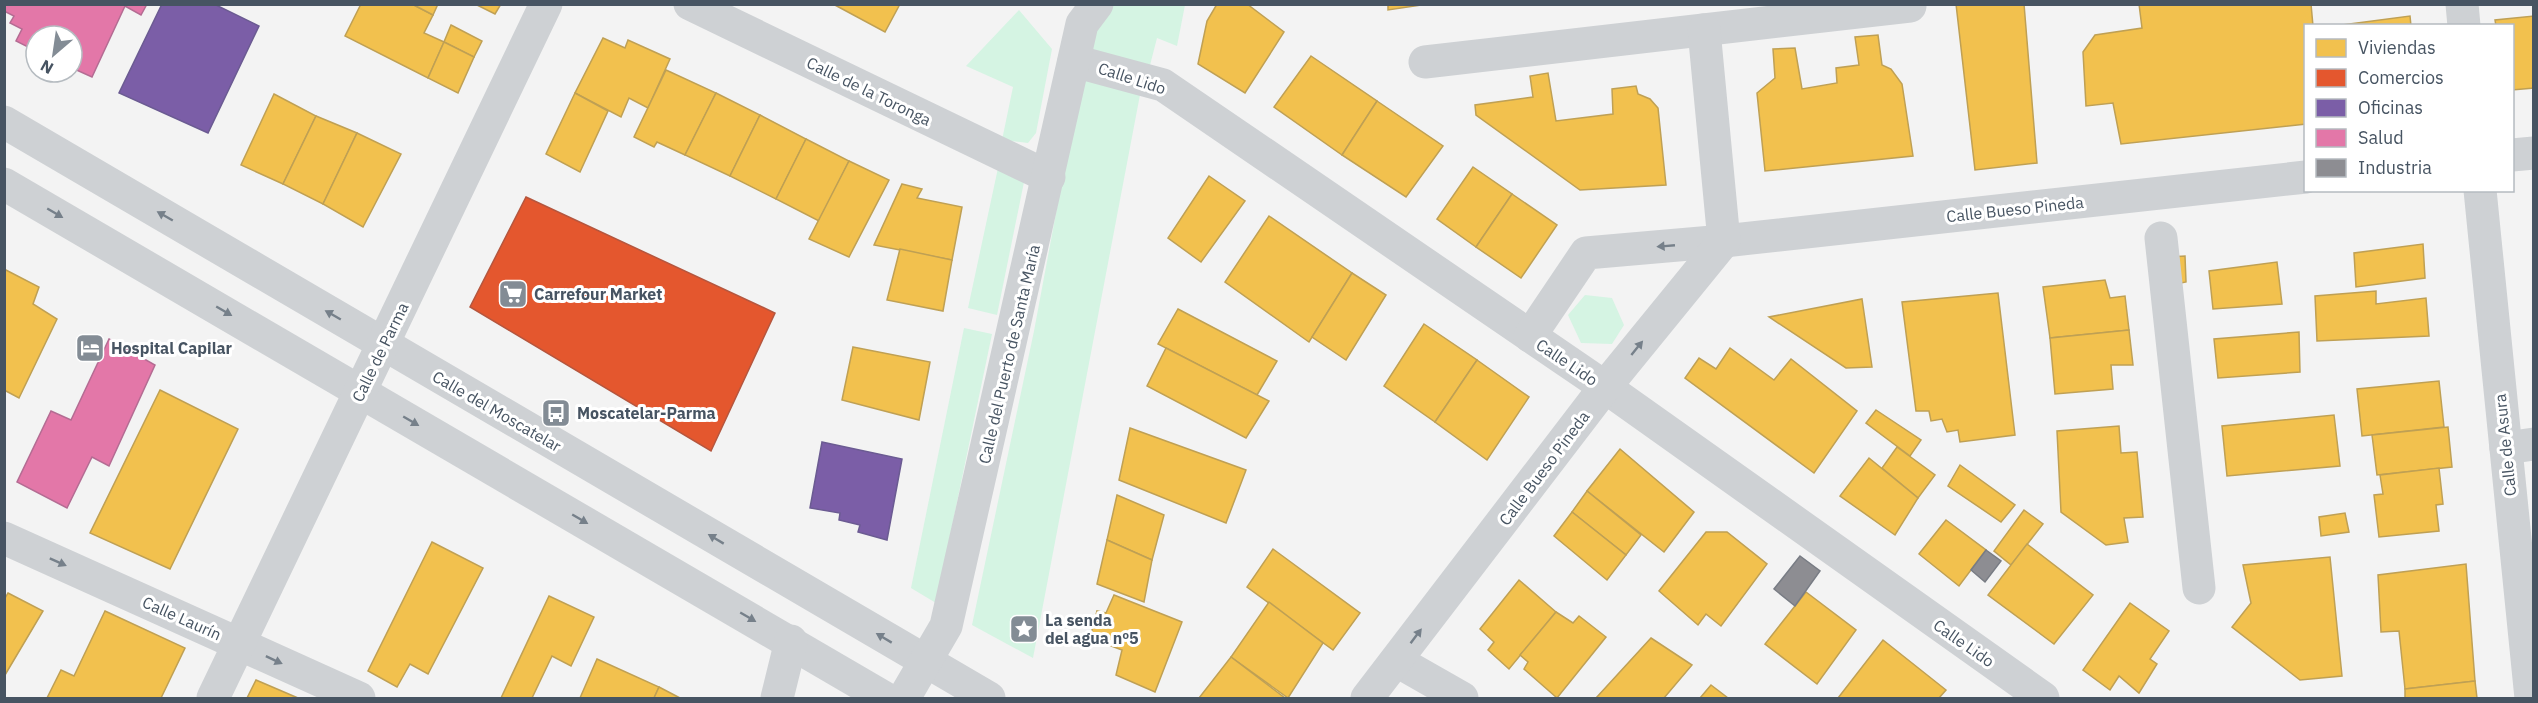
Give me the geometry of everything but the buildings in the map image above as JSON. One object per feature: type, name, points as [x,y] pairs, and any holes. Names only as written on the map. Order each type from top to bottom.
[{"type":"street","name":"Calle de Parma","points":[[213,699],[546,4]]},
{"type":"street","name":"Calle de la Toronga","points":[[690,4],[1049,177]]},
{"type":"street","name":"Calle del Puerto de Santa María","points":[[904,699],[946,626],[1082,24],[1097,4]]},
{"type":"street","points":[[2462,4],[2464,24]]},
{"type":"street","points":[[1425,62],[1910,6]]},
{"type":"street","points":[[1704,30],[1724,241]]},
{"type":"street","name":"Calle Lido","points":[[1074,61],[1163,85],[1605,387],[2043,699]]},
{"type":"street","name":"Calle del Moscatelar","points":[[4,122],[989,699]]},
{"type":"street","points":[[2514,155],[2534,153]]},
{"type":"street","name":"Calle Bueso Pineda","points":[[1530,336],[1586,253],[1724,241],[2304,177]]},
{"type":"street","points":[[4,184],[791,641],[885,699]]},
{"type":"street","name":"Calle de Asura","points":[[2480,192],[2520,446],[2531,699]]},
{"type":"street","points":[[2161,238],[2199,588]]},
{"type":"street","name":"Calle Bueso Pineda","points":[[1367,699],[1605,387],[1724,241]]},
{"type":"street","name":"Calle Laurín","points":[[4,538],[359,699]]},
{"type":"street","points":[[777,699],[791,641]]},
{"type":"street","points":[[1397,662],[1462,699]]},
{"type":"green space","points":[[1113,5],[1185,5],[1177,46],[1157,38],[1148,73],[1084,59],[1089,39]]},
{"type":"green space","points":[[1019,10],[1052,49],[1036,133],[1028,143],[1002,140],[1013,87],[966,66]]},
{"type":"green space","points":[[1084,63],[1143,79],[1033,658],[972,625],[1034,331]]},
{"type":"green space","points":[[998,168],[1024,182],[997,315],[968,308]]},
{"type":"green space","points":[[1585,295],[1612,298],[1624,325],[1612,344],[1581,343],[1568,315]]},
{"type":"green space","points":[[964,328],[992,334],[936,603],[911,588]]},
{"type":"place","name":"Carrefour Market","points":[[513,294]]},
{"type":"place","name":"Hospital Capilar","points":[[90,348]]},
{"type":"place","name":"Moscatelar-Parma","points":[[556,413]]},
{"type":"place","name":"La senda del agua nº5","points":[[1024,629]]}]
